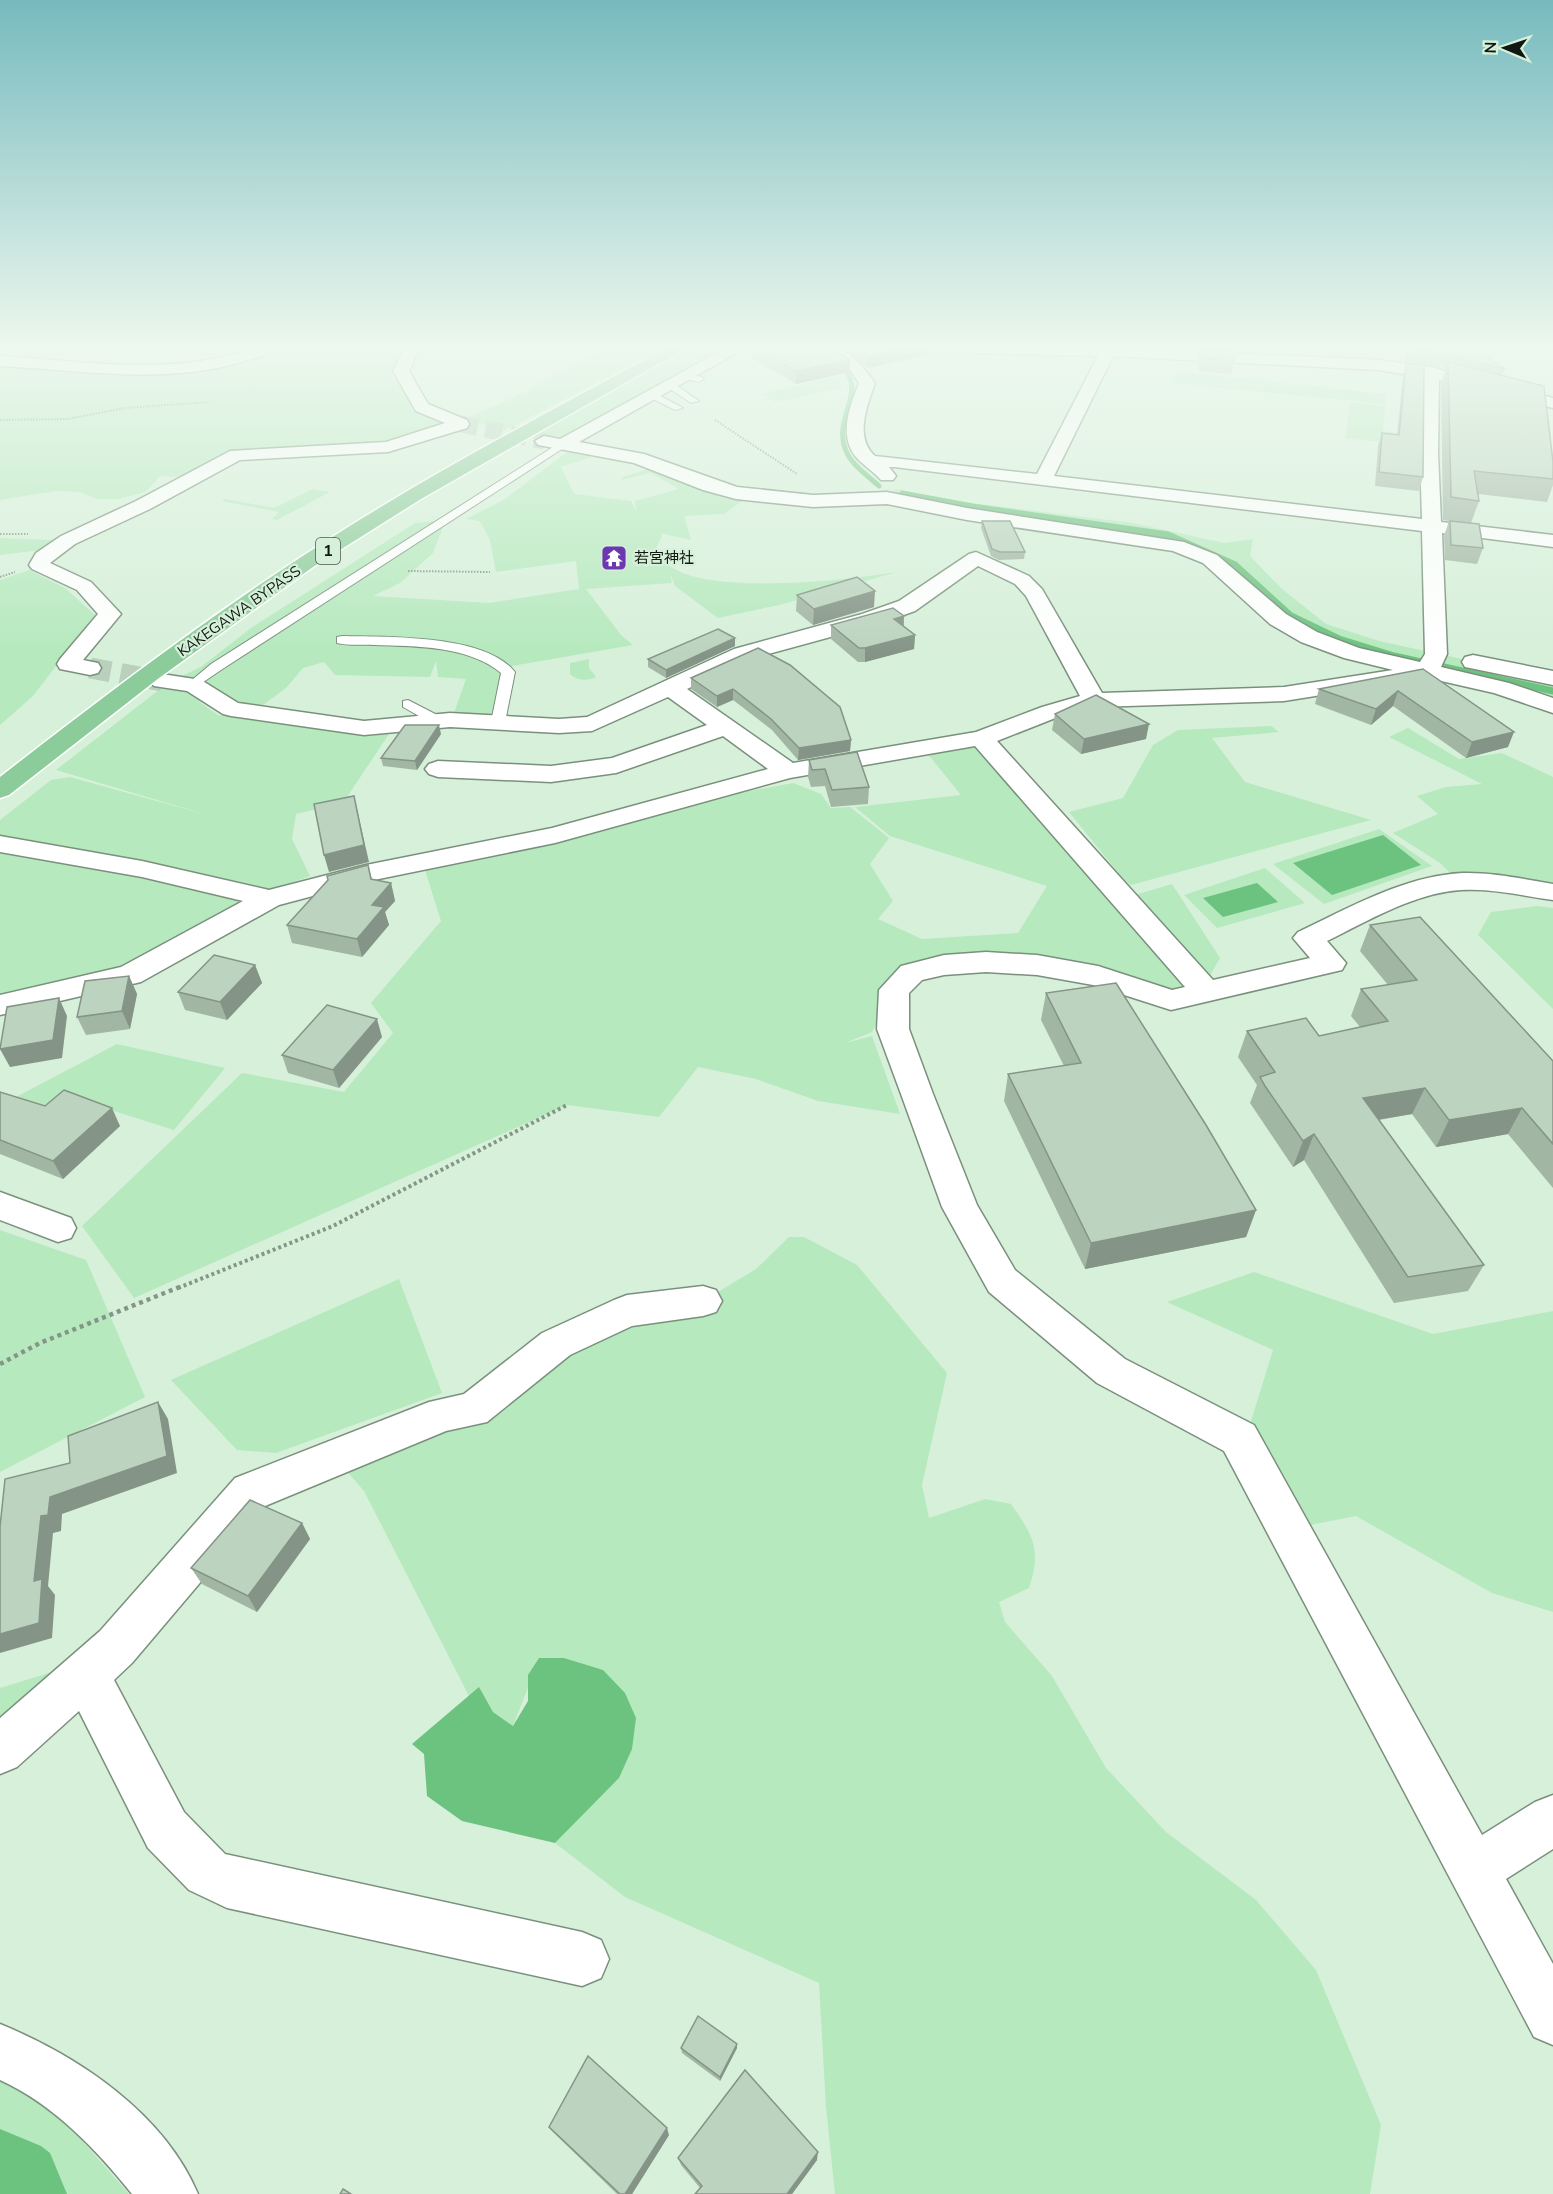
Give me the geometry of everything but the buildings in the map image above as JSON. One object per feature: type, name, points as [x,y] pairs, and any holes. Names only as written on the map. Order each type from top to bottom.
[{"type":"highway","name":"KAKEGAWA BYPASS","points":[[0,790],[126,690],[278,583],[413,496],[497,449]]},
{"type":"street","points":[[90,668],[68,664],[110,614],[84,586],[39,565],[43,557],[68,540],[143,505],[236,455],[343,449]]},
{"type":"street","points":[[589,449],[638,458],[710,486],[736,493],[825,501],[887,498],[967,514],[1177,546],[1210,559],[1278,620],[1309,637],[1352,653],[1431,665],[1553,678]]},
{"type":"street","points":[[860,449],[886,474],[890,483],[887,498]]},
{"type":"street","points":[[1043,479],[1058,449]]},
{"type":"street","points":[[1431,449],[1431,665]]},
{"type":"street","points":[[872,461],[1043,479],[1553,541]]},
{"type":"street","points":[[967,514],[976,558]]},
{"type":"street","points":[[162,681],[193,685],[231,709],[364,728],[438,721],[559,726],[592,724],[672,689],[742,654],[870,619],[907,606],[929,593],[976,558]]},
{"type":"street","points":[[976,558],[1022,580],[1035,592],[1094,700]]},
{"type":"street","points":[[0,1005],[130,975],[269,899],[366,873],[555,835],[788,771],[981,738],[1050,712],[1094,700],[1284,694],[1431,665],[1553,706]]},
{"type":"street","points":[[672,689],[788,771]]},
{"type":"street","points":[[438,769],[551,774],[605,766],[684,743],[725,727]]},
{"type":"street","points":[[981,738],[1206,992]]},
{"type":"street","points":[[6,845],[142,868],[269,899]]},
{"type":"street","points":[[1553,892],[1475,882],[1448,883],[1387,903],[1308,938],[1331,963],[1171,1000],[1098,976],[1037,965],[986,962],[944,965],[912,973],[894,990],[893,1029],[960,1207],[1002,1281],[1111,1371],[1239,1438],[1553,2018]]},
{"type":"street","points":[[0,1206],[58,1228]]},
{"type":"street","points":[[0,1750],[116,1647],[250,1492],[443,1414],[473,1410],[556,1344],[627,1311],[703,1301]]},
{"type":"street","points":[[85,1673],[166,1830],[207,1872],[226,1882],[582,1959]]},
{"type":"street","points":[[1473,1870],[1553,1820]]},
{"type":"street","points":[[0,2052],[24,2061],[89,2105],[139,2153],[168,2194]]},
{"type":"lane","points":[[193,685],[216,667],[542,449]]},
{"type":"lane","points":[[342,640],[435,646],[464,651],[502,663],[508,672],[498,722]]},
{"type":"lane","points":[[408,704],[438,721]]},
{"type":"path","points":[[760,449],[826,493],[825,501]]},
{"type":"path","points":[[405,571],[490,572]]},
{"type":"path","points":[[0,1364],[40,1343],[333,1226],[567,1105]]},
{"type":"shaded area","points":[[0,449],[291,449],[229,453],[184,477],[160,476],[146,492],[119,499],[97,499],[80,492],[56,491],[0,500]]},
{"type":"shaded area","points":[[567,452],[592,457],[561,467],[574,494],[631,501],[636,511],[635,501],[679,489],[650,473],[621,480],[622,477],[652,468],[704,488],[693,497],[705,489],[745,499],[724,514],[684,516],[691,540],[660,533],[662,536],[656,548],[666,563],[684,573],[711,580],[777,583],[846,579],[897,572],[779,605],[718,618],[675,586],[670,573],[672,583],[586,589],[621,635],[633,645],[512,666],[495,715],[454,713],[466,679],[438,677],[436,661],[430,677],[335,675],[324,662],[303,668],[286,688],[263,705],[255,719],[198,701],[218,715],[369,736],[389,734],[343,803],[296,814],[292,839],[310,876],[266,892],[75,857],[71,866],[74,861],[252,900],[129,973],[0,1002],[0,820],[51,780],[70,777],[211,816],[56,770],[169,682],[201,667],[251,628],[415,523],[446,520],[433,553],[400,583],[373,596],[489,603],[579,589],[576,561],[496,572],[490,540],[480,521],[466,519],[505,499]]},
{"type":"shaded area","points":[[313,489],[330,492],[277,520],[272,519],[279,512],[222,501],[225,499],[274,508]]},
{"type":"shaded area","points":[[895,489],[963,502],[1133,523],[1224,543],[1253,539],[1250,556],[1282,589],[1326,624],[1379,641],[1553,679],[1553,705],[1391,663],[1295,629],[1210,559],[1177,546],[891,499]]},
{"type":"shaded area","points":[[0,538],[54,540],[41,550],[0,555]]},
{"type":"shaded area","points":[[29,570],[65,588],[95,615],[33,696],[0,725],[0,580]]},
{"type":"shaded area","points":[[589,659],[589,668],[596,677],[582,680],[570,674],[570,663]]},
{"type":"shaded area","points":[[1271,726],[1279,732],[1212,738],[1245,782],[1371,820],[1131,885],[1124,880],[1069,812],[1123,798],[1153,745],[1178,730]]},
{"type":"shaded area","points":[[1408,728],[1459,759],[1502,753],[1553,777],[1553,889],[1458,881],[1440,863],[1393,833],[1438,814],[1417,796],[1446,787],[1482,784],[1389,737]]},
{"type":"shaded area","points":[[957,746],[980,746],[1118,900],[1172,884],[1220,958],[1203,988],[1157,996],[1017,957],[910,970],[894,990],[872,1032],[845,1043],[872,1036],[900,1114],[818,1101],[756,1079],[698,1067],[659,1117],[567,1105],[134,1298],[82,1226],[242,1073],[344,1092],[393,1033],[371,1003],[441,921],[425,870],[646,810],[793,783],[821,794],[831,808],[850,807],[889,838],[870,864],[893,901],[878,919],[922,939],[1018,933],[1047,886],[890,836],[855,807],[961,795],[927,753]]},
{"type":"shaded area","points":[[1379,829],[1432,866],[1324,904],[1273,864]]},
{"type":"shaded area","points":[[1383,835],[1421,865],[1332,895],[1293,863]]},
{"type":"shaded area","points":[[1265,868],[1305,903],[1217,928],[1184,895]]},
{"type":"shaded area","points":[[1257,883],[1278,902],[1223,917],[1203,898]]},
{"type":"shaded area","points":[[1537,906],[1553,908],[1553,1009],[1478,935],[1491,912]]},
{"type":"shaded area","points":[[117,1044],[225,1068],[174,1130],[76,1099],[63,1111],[16,1097]]},
{"type":"shaded area","points":[[0,1230],[86,1260],[145,1397],[0,1472]]},
{"type":"shaded area","points":[[789,1237],[804,1237],[857,1265],[947,1373],[922,1485],[929,1518],[985,1499],[1011,1504],[1030,1534],[1035,1563],[1029,1588],[999,1602],[1005,1622],[1052,1676],[1106,1768],[1166,1832],[1256,1900],[1316,1970],[1381,2125],[1370,2194],[835,2194],[826,2107],[819,1983],[625,1897],[555,1843],[619,1778],[539,1659],[513,1726],[493,1712],[479,1688],[470,1698],[364,1491],[338,1461],[393,1445],[575,1335],[703,1301],[756,1269]]},
{"type":"shaded area","points":[[1254,1272],[1433,1334],[1553,1311],[1553,1612],[1492,1593],[1356,1516],[1295,1528],[1247,1434],[1273,1350],[1167,1302]]},
{"type":"shaded area","points":[[399,1279],[442,1393],[276,1453],[237,1450],[171,1380]]},
{"type":"shaded area","points":[[539,1658],[564,1658],[603,1670],[625,1693],[636,1718],[632,1749],[619,1778],[555,1843],[462,1821],[427,1796],[424,1754],[412,1744],[479,1687],[493,1712],[513,1726],[528,1701],[528,1675]]},
{"type":"shaded area","points":[[68,1667],[0,1717],[0,1688]]},
{"type":"shaded area","points":[[0,2047],[129,2194],[0,2194]]},
{"type":"waterway","points":[[845,449],[855,464],[879,486]]},
{"type":"waterway","points":[[902,493],[989,509]]},
{"type":"waterway","points":[[979,508],[1168,535],[1235,565],[1291,616],[1339,639],[1394,656],[1553,691]]},
{"type":"waterway","points":[[0,2187],[9,2194]]},
{"type":"tunnel","points":[[90,668],[162,681]]},
{"type":"place","name":"若宮神社","points":[[614,558]]}]
